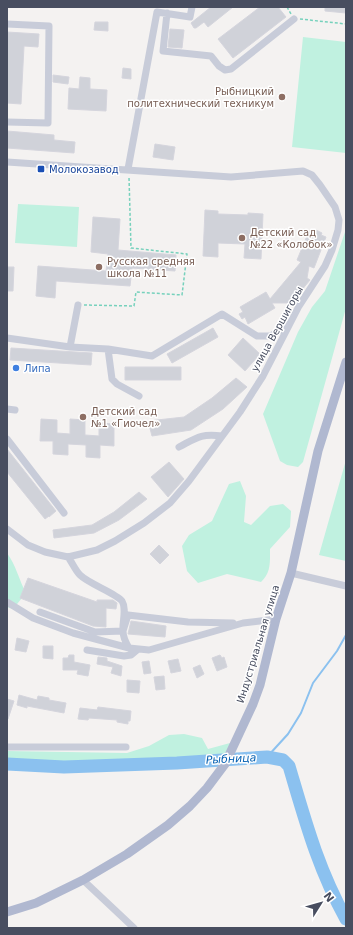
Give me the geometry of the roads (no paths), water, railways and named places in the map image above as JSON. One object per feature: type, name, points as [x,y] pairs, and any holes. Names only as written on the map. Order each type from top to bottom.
[{"type":"main road","name":"Индустриальная улица","points":[[7,912],[36,903],[83,880],[127,854],[168,825],[190,806],[207,788],[225,764],[250,710],[261,680],[276,619],[291,573],[318,451],[346,362]]},
{"type":"street","points":[[128,170],[157,12],[190,17],[192,7]]},
{"type":"street","points":[[167,14],[163,51],[211,56],[219,66],[225,70],[231,69],[294,19]]},
{"type":"street","points":[[7,24],[49,26],[48,123],[7,122]]},
{"type":"street","name":"улица Вершигоры","points":[[7,162],[231,177],[303,171],[312,175],[320,185],[335,207],[339,220],[338,230],[332,250],[325,266],[290,323],[263,376],[240,412],[189,481],[165,507],[144,523],[115,541],[97,550],[68,557],[45,552],[28,545],[7,529]]},
{"type":"street","points":[[70,347],[78,305]]},
{"type":"street","points":[[7,338],[70,347],[108,349],[152,356],[222,314],[257,336],[271,336],[290,323]]},
{"type":"street","points":[[108,349],[112,379],[116,384],[139,396]]},
{"type":"street","points":[[7,409],[15,410]]},
{"type":"street","points":[[179,447],[199,436],[209,434],[222,436]]},
{"type":"street","points":[[7,439],[64,513]]},
{"type":"street","points":[[68,557],[80,575],[120,599],[124,607],[122,630],[125,639],[133,649]]},
{"type":"street","points":[[291,573],[346,586]]},
{"type":"street","points":[[7,602],[33,618],[73,633],[133,649],[149,650],[243,623]]},
{"type":"street","points":[[40,612],[95,632],[122,630]]},
{"type":"street","points":[[122,630],[128,615],[188,622],[243,623],[276,619]]},
{"type":"street","points":[[87,650],[124,656],[132,654],[133,649]]},
{"type":"street","points":[[7,747],[126,746]]},
{"type":"street","points":[[83,880],[134,928]]},
{"type":"waterway","points":[[267,757],[288,734],[301,713],[313,683],[337,651],[346,635]]},
{"type":"waterway","name":"Рыбница","points":[[7,764],[64,767],[177,763],[267,757],[283,760],[289,766],[320,863],[346,919]]},
{"type":"place","name":"Рыбницкий политехнический техникум","points":[[282,97]]},
{"type":"place","name":"Молокозавод","points":[[41,169]]},
{"type":"place","name":"Детский сад №22 «Колобок»","points":[[242,238]]},
{"type":"place","name":"Русская средняя школа №11","points":[[99,267]]},
{"type":"place","name":"Липа","points":[[16,368]]},
{"type":"place","name":"Детский сад №1 «Гиочел»","points":[[83,417]]}]
